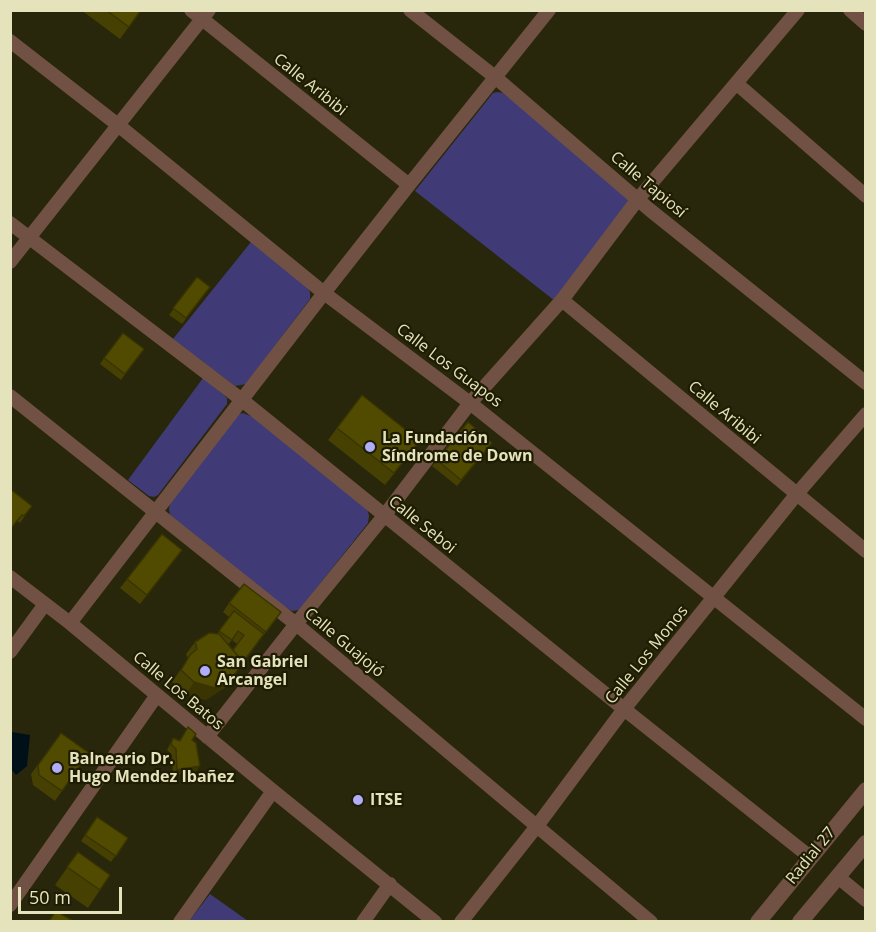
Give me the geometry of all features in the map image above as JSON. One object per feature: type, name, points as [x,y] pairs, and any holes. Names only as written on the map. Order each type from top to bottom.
[{"type":"street","name":"Calle Tapiosí","points":[[410,10],[495,77],[638,199],[866,383]]},
{"type":"street","points":[[70,623],[324,293],[549,10]]},
{"type":"street","points":[[207,737],[384,516],[470,403],[562,300],[638,199],[798,10]]},
{"type":"street","points":[[850,10],[866,24]]},
{"type":"street","points":[[10,262],[118,125],[200,13]]},
{"type":"street","name":"Calle Aribibi","points":[[200,13],[409,185]]},
{"type":"street","name":"Calle Los Guapos","points":[[10,41],[118,125],[324,293],[470,403],[866,720]]},
{"type":"street","points":[[736,83],[866,196]]},
{"type":"street","name":"Calle Seboi","points":[[10,223],[242,400],[810,857]]},
{"type":"street","name":"Calle Aribibi","points":[[562,300],[866,551]]},
{"type":"street","name":"Calle Guajojó","points":[[10,396],[296,624],[651,921]]},
{"type":"street","name":"Calle Los Monos","points":[[461,921],[537,826],[624,709],[796,495],[866,414]]},
{"type":"street","name":"Calle Los Batos","points":[[10,577],[70,623],[435,921]]},
{"type":"street","points":[[10,652],[45,604]]},
{"type":"street","points":[[10,905],[157,695]]},
{"type":"street","name":"Radial 27","points":[[758,921],[866,790]]},
{"type":"street","points":[[180,921],[273,791]]},
{"type":"street","name":"Radial 27","points":[[800,921],[866,843]]},
{"type":"street","points":[[838,877],[866,900]]},
{"type":"street","points":[[10,878],[23,887]]},
{"type":"street","points":[[363,921],[390,884]]},
{"type":"shaded area","points":[[493,93],[503,93],[630,193],[631,201],[555,301],[415,191]]},
{"type":"shaded area","points":[[251,242],[307,287],[310,299],[246,384],[235,386],[173,339]]},
{"type":"shaded area","points":[[203,378],[227,398],[227,404],[158,495],[149,496],[128,480]]},
{"type":"shaded area","points":[[243,413],[253,417],[367,508],[368,523],[299,610],[292,611],[285,607],[170,515],[170,502],[239,414]]},
{"type":"shaded area","points":[[12,732],[30,735],[27,766],[16,775],[11,769]]},
{"type":"shaded area","points":[[210,894],[248,921],[189,921]]},
{"type":"building","points":[[106,10],[141,10],[129,27]]},
{"type":"building","points":[[197,277],[210,287],[186,318],[173,308]]},
{"type":"building","points":[[123,333],[144,349],[125,374],[104,358]]},
{"type":"building","name":"La Fundación Síndrome de Down","points":[[362,395],[420,441],[394,473],[337,428]]},
{"type":"building","points":[[468,422],[492,443],[461,480],[437,460]]},
{"type":"building","points":[[10,489],[32,506],[10,529]]},
{"type":"building","points":[[162,534],[182,550],[147,595],[127,579]]},
{"type":"building","points":[[244,584],[281,612],[266,632],[229,603]]},
{"type":"building","points":[[234,611],[264,634],[243,662],[233,650],[244,635],[238,631],[232,640],[219,631]]},
{"type":"building","name":"San Gabriel Arcangel","points":[[209,633],[219,634],[243,662],[235,674],[215,688],[194,682],[181,670],[190,655],[197,649],[195,642]]},
{"type":"building","points":[[188,727],[196,734],[192,740],[196,743],[200,766],[177,770],[176,749],[171,744],[173,738],[180,741]]},
{"type":"building","name":"Balneario Dr. Hugo Mendez Ibañez","points":[[61,733],[89,753],[62,791],[39,775],[38,765]]},
{"type":"building","points":[[97,817],[128,838],[116,856],[85,835]]},
{"type":"building","points":[[78,852],[110,875],[100,890],[67,867]]},
{"type":"building","points":[[56,911],[73,921],[49,921]]},
{"type":"place","name":"La Fundación Síndrome de Down","points":[[370,447]]},
{"type":"place","name":"San Gabriel Arcangel","points":[[205,671]]},
{"type":"place","name":"Balneario Dr. Hugo Mendez Ibañez","points":[[57,768]]},
{"type":"place","name":"ITSE","points":[[358,800]]}]
